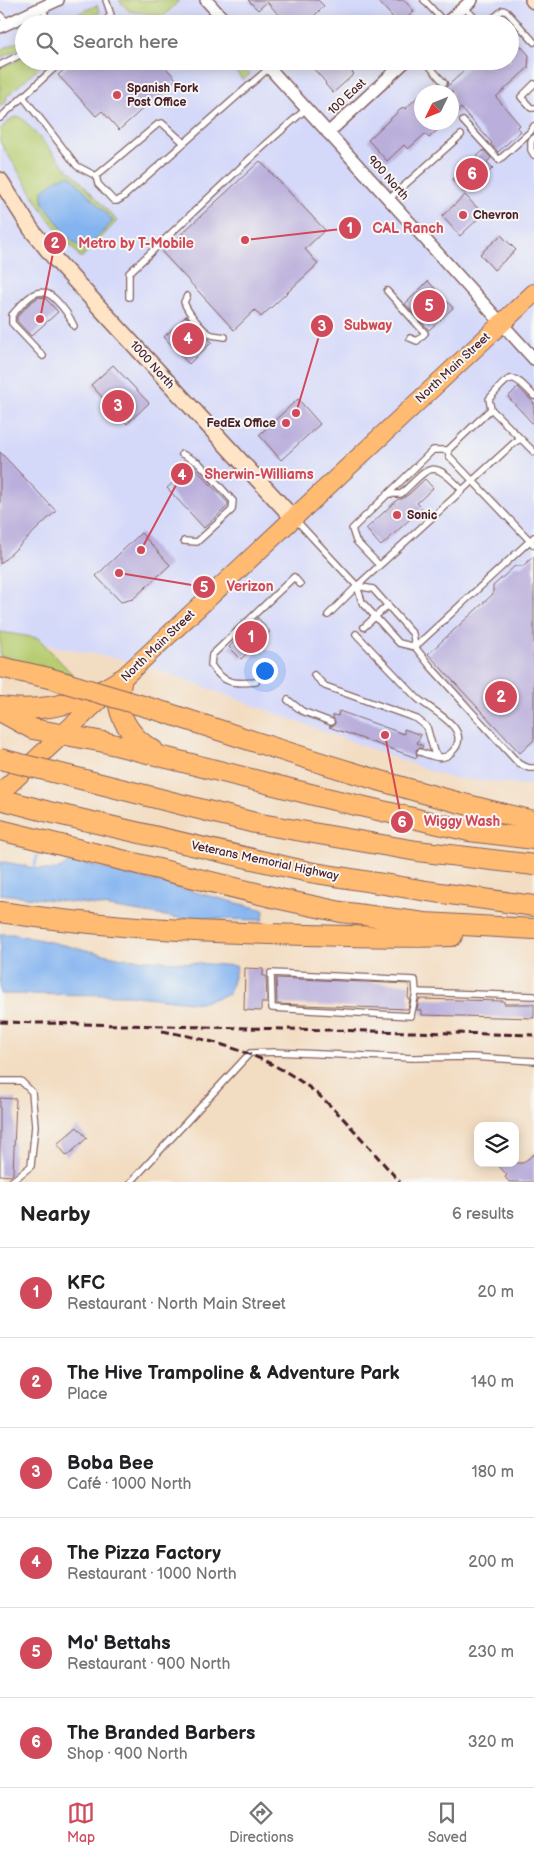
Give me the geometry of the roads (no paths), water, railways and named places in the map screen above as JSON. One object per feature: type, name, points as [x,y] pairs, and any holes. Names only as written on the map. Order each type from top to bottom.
[{"type":"highway","points":[[0,667],[49,678],[167,713],[398,786],[483,810],[534,821]]},
{"type":"highway","points":[[0,707],[26,709],[58,706],[86,698],[122,679]]},
{"type":"highway","points":[[122,679],[118,703],[125,725],[135,737],[148,747],[168,758]]},
{"type":"highway","points":[[0,711],[33,729],[104,742],[469,831],[534,839]]},
{"type":"highway","points":[[0,759],[255,823],[417,851],[534,865]]},
{"type":"highway","name":"Veterans Memorial Highway","points":[[0,799],[309,872],[534,906]]},
{"type":"highway","points":[[0,830],[341,912],[425,923],[534,929]]},
{"type":"highway","points":[[1,912],[94,924],[218,933],[416,937],[534,934]]},
{"type":"main road","name":"1000 North","points":[[0,180],[42,245],[293,518]]},
{"type":"main road","name":"North Main Street","points":[[0,793],[534,293]]},
{"type":"street","points":[[21,15],[58,0]]},
{"type":"street","points":[[206,0],[220,15]]},
{"type":"street","points":[[456,15],[468,4]]},
{"type":"street","points":[[3,22],[15,17]]},
{"type":"street","name":"900 North","points":[[271,70],[534,358]]},
{"type":"street","name":"100 East","points":[[328,133],[396,70]]},
{"type":"lane","points":[[106,0],[111,15]]},
{"type":"lane","points":[[424,0],[438,15]]},
{"type":"lane","points":[[468,4],[475,15]]},
{"type":"lane","points":[[42,7],[45,15]]},
{"type":"lane","points":[[497,15],[503,10],[510,15]]},
{"type":"lane","points":[[519,25],[534,42]]},
{"type":"lane","points":[[0,65],[15,58]]},
{"type":"lane","points":[[0,118],[53,70]]},
{"type":"lane","points":[[24,98],[77,166],[96,176],[98,184],[114,201],[117,201],[184,143],[261,70]]},
{"type":"lane","points":[[433,70],[444,83]]},
{"type":"lane","points":[[534,84],[521,97],[531,108],[534,108]]},
{"type":"lane","points":[[129,297],[129,273],[254,154],[306,109]]},
{"type":"lane","points":[[463,121],[499,160],[530,132],[534,126]]},
{"type":"lane","points":[[96,176],[162,122],[184,143]]},
{"type":"lane","points":[[389,199],[461,134]]},
{"type":"lane","points":[[534,138],[531,141],[531,150],[534,155]]},
{"type":"lane","points":[[43,356],[12,324],[12,315],[28,298],[42,291],[50,293],[66,310],[74,326]]},
{"type":"lane","points":[[387,291],[425,333],[417,341],[410,338]]},
{"type":"lane","points":[[187,296],[184,302],[186,308],[204,329],[212,335],[224,336]]},
{"type":"lane","points":[[534,396],[520,380],[515,378],[508,379],[489,399],[491,409],[534,452]]},
{"type":"lane","points":[[379,566],[356,541],[352,529],[433,450],[448,450],[491,409]]},
{"type":"lane","points":[[328,615],[356,586],[515,442],[521,439]]},
{"type":"lane","points":[[415,648],[533,541],[472,481],[449,456],[448,450]]},
{"type":"lane","points":[[182,454],[199,463],[233,501],[232,510],[197,542],[184,541]]},
{"type":"lane","points":[[387,494],[401,494],[424,473],[433,468],[448,475],[462,490]]},
{"type":"lane","points":[[293,518],[356,586],[362,602],[399,643],[415,648]]},
{"type":"lane","points":[[256,682],[235,684],[222,678],[211,665],[212,655],[294,578],[300,584]]},
{"type":"lane","points":[[356,586],[373,589],[413,634],[415,648],[431,668],[519,764],[534,768]]},
{"type":"lane","points":[[364,628],[388,605]]},
{"type":"lane","points":[[356,634],[417,698],[453,725],[459,736],[457,747],[448,756],[441,759],[420,752]]},
{"type":"lane","points":[[314,675],[325,686],[417,719],[427,727],[434,752],[441,759]]},
{"type":"lane","points":[[288,700],[302,711],[331,722]]},
{"type":"lane","points":[[271,973],[415,980],[416,992],[411,1016],[272,1008],[271,973]]},
{"type":"lane","points":[[416,992],[534,996]]},
{"type":"lane","points":[[131,1182],[250,1053],[275,1052],[412,1058],[471,1057],[534,1062]]},
{"type":"lane","points":[[0,1081],[22,1081],[32,1092],[35,1126],[31,1166],[11,1182]]},
{"type":"water","points":[[70,175],[113,221],[83,250],[69,238],[43,203],[43,190],[59,178]]},
{"type":"water","points":[[72,860],[264,910],[263,920],[178,918],[97,905],[0,894],[0,862],[52,870],[59,869]]},
{"type":"water","points":[[0,934],[14,934],[122,958],[237,966],[229,994],[200,1003],[127,995],[0,994]]},
{"type":"waterway","points":[[34,870],[37,856]]},
{"type":"railway","points":[[0,1022],[534,1035]]},
{"type":"railway","points":[[162,1031],[205,1040],[247,1053],[286,1072],[305,1084],[352,1128],[400,1182]]},
{"type":"place","name":"Spanish Fork Post Office","points":[[117,95]]},
{"type":"place","name":"The Branded Barbers","points":[[472,174]]},
{"type":"place","name":"Chevron","points":[[463,215]]},
{"type":"place","name":"CAL Ranch","points":[[245,240]]},
{"type":"place","name":"Mo' Bettahs","points":[[429,306]]},
{"type":"place","name":"Metro by T-Mobile","points":[[40,319]]},
{"type":"place","name":"The Pizza Factory","points":[[188,339]]},
{"type":"place","name":"Boba Bee","points":[[118,406]]},
{"type":"place","name":"Subway","points":[[296,413]]},
{"type":"place","name":"FedEx Office","points":[[286,423]]},
{"type":"place","name":"Sonic","points":[[397,515]]},
{"type":"place","name":"Sherwin-Williams","points":[[141,550]]},
{"type":"place","name":"Verizon","points":[[119,573]]},
{"type":"place","name":"KFC","points":[[251,637]]},
{"type":"place","name":"The Hive Trampoline & Adventure Park","points":[[501,697]]},
{"type":"place","name":"Wiggy Wash","points":[[385,735]]}]
